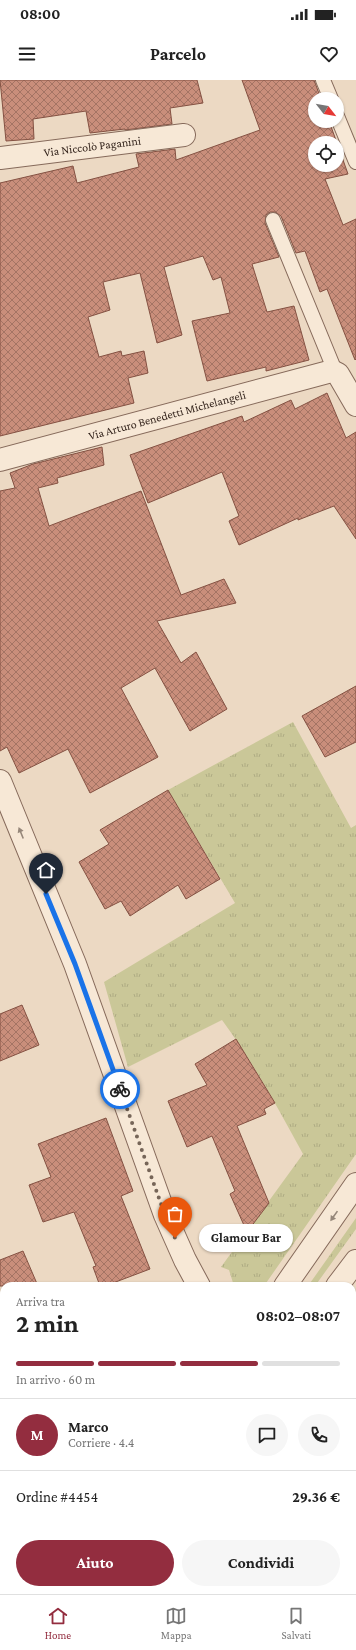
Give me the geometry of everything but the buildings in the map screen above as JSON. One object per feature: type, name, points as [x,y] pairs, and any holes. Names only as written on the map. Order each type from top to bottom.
[{"type":"street","name":"Via Niccolò Paganini","points":[[0,158],[184,135]]},
{"type":"street","points":[[335,371],[356,405]]},
{"type":"street","name":"Via Arturo Benedetti Michelangeli","points":[[0,460],[335,371]]},
{"type":"street","points":[[0,781],[75,964],[165,1215],[185,1260],[197,1282]]},
{"type":"street","points":[[288,1282],[356,1184]]},
{"type":"street","points":[[340,1282],[356,1261]]},
{"type":"lane","points":[[323,80],[327,92]]},
{"type":"lane","points":[[342,128],[356,162]]},
{"type":"lane","points":[[273,220],[335,371]]},
{"type":"green space","points":[[293,722],[351,828],[356,825],[356,1154],[267,1282],[233,1282],[229,1270],[221,1267],[303,1154],[275,1102],[222,1020],[128,1067],[104,982],[235,903],[168,790]]},
{"type":"green space","points":[[356,1218],[356,1229],[318,1282],[311,1282]]},
{"type":"way so far","points":[[120,1089],[165,1215],[175,1238]]},
{"type":"place","name":"Glamour Bar","points":[[175,1238]]},
{"type":"route","points":[[46,894],[75,964],[120,1089]]}]
